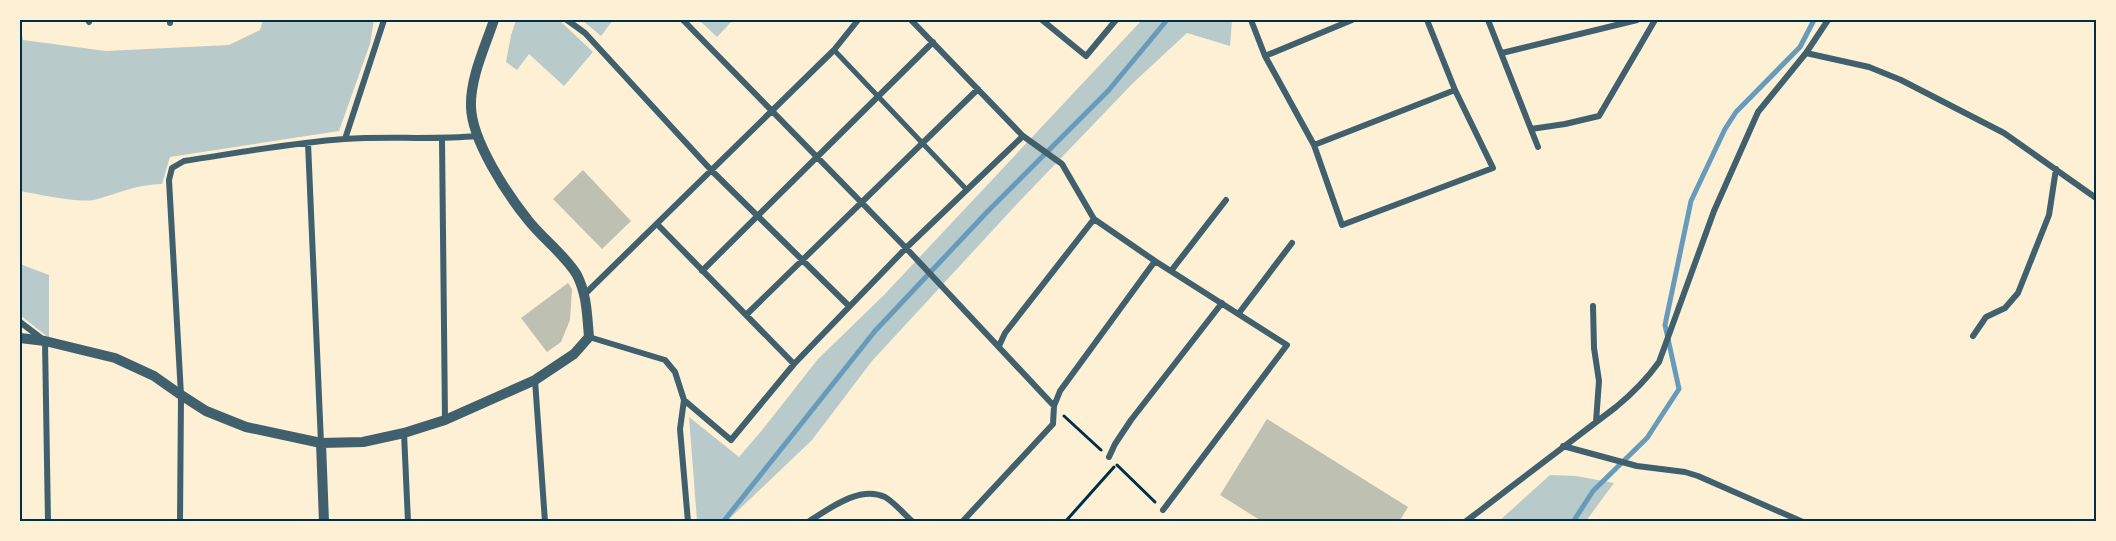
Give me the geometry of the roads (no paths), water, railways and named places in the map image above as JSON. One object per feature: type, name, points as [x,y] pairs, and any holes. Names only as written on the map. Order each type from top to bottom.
[{"type":"street","points":[[345,139],[384,20]]},
{"type":"street","points":[[20,338],[45,341],[115,358],[154,376],[206,411],[246,427],[321,443],[363,442],[404,434],[444,420],[534,380],[574,354],[589,337],[585,294],[576,272],[528,220],[500,179],[477,136],[471,109],[473,84],[494,20]]},
{"type":"street","points":[[567,20],[585,33],[712,171],[849,306]]},
{"type":"street","points":[[683,20],[906,248],[1054,406]]},
{"type":"street","points":[[585,294],[834,50],[858,20]]},
{"type":"street","points":[[911,20],[1023,136],[1062,164],[1094,219],[1155,261],[1287,345],[1163,510]]},
{"type":"street","points":[[1042,20],[1086,56],[1116,20]]},
{"type":"street","points":[[1251,20],[1265,56],[1314,145],[1342,225],[1493,168],[1455,90],[1427,20]]},
{"type":"street","points":[[1265,56],[1348,20]]},
{"type":"street","points":[[1488,20],[1538,147]]},
{"type":"street","points":[[1502,53],[1638,20]]},
{"type":"street","points":[[1531,129],[1599,116],[1655,20]]},
{"type":"street","points":[[1465,522],[1639,388],[1659,362],[1714,211],[1758,112],[1806,53],[1828,20]]},
{"type":"street","points":[[702,270],[933,42]]},
{"type":"street","points":[[834,50],[967,190]]},
{"type":"street","points":[[1806,53],[1869,67],[1901,80],[2004,133],[2097,198]]},
{"type":"street","points":[[746,315],[978,89]]},
{"type":"street","points":[[1314,145],[1455,90]]},
{"type":"street","points":[[180,522],[181,395],[169,180],[172,168],[184,161],[308,142],[477,136]]},
{"type":"street","points":[[684,400],[731,440],[794,364],[849,306],[1023,136]]},
{"type":"street","points":[[442,139],[444,420]]},
{"type":"street","points":[[308,142],[324,522]]},
{"type":"street","points":[[1973,336],[1986,317],[2005,308],[2018,293],[2049,215],[2056,169]]},
{"type":"street","points":[[1171,271],[1226,200]]},
{"type":"street","points":[[999,346],[1005,333],[1094,219]]},
{"type":"street","points":[[657,224],[794,364]]},
{"type":"street","points":[[1239,313],[1292,243]]},
{"type":"street","points":[[962,522],[1053,424],[1054,406],[1060,391],[1155,261]]},
{"type":"street","points":[[1109,458],[1115,444],[1131,420],[1222,303]]},
{"type":"street","points":[[1593,306],[1594,348],[1599,381],[1596,422]]},
{"type":"street","points":[[20,322],[45,341]]},
{"type":"street","points":[[589,337],[665,360],[675,372],[684,400],[680,429],[688,522]]},
{"type":"street","points":[[45,341],[48,522]]},
{"type":"street","points":[[534,380],[545,522]]},
{"type":"street","points":[[404,434],[408,522]]},
{"type":"street","points":[[1563,446],[1637,466],[1685,472],[1698,476],[1803,522]]},
{"type":"street","points":[[808,522],[850,497],[869,493],[885,498],[913,522]]},
{"type":"waterway","points":[[723,522],[875,331],[988,211],[1108,91],[1167,20]]},
{"type":"waterway","points":[[1573,522],[1593,491],[1647,438],[1679,389],[1665,325],[1691,201],[1725,129],[1736,112],[1800,47],[1814,20]]}]
